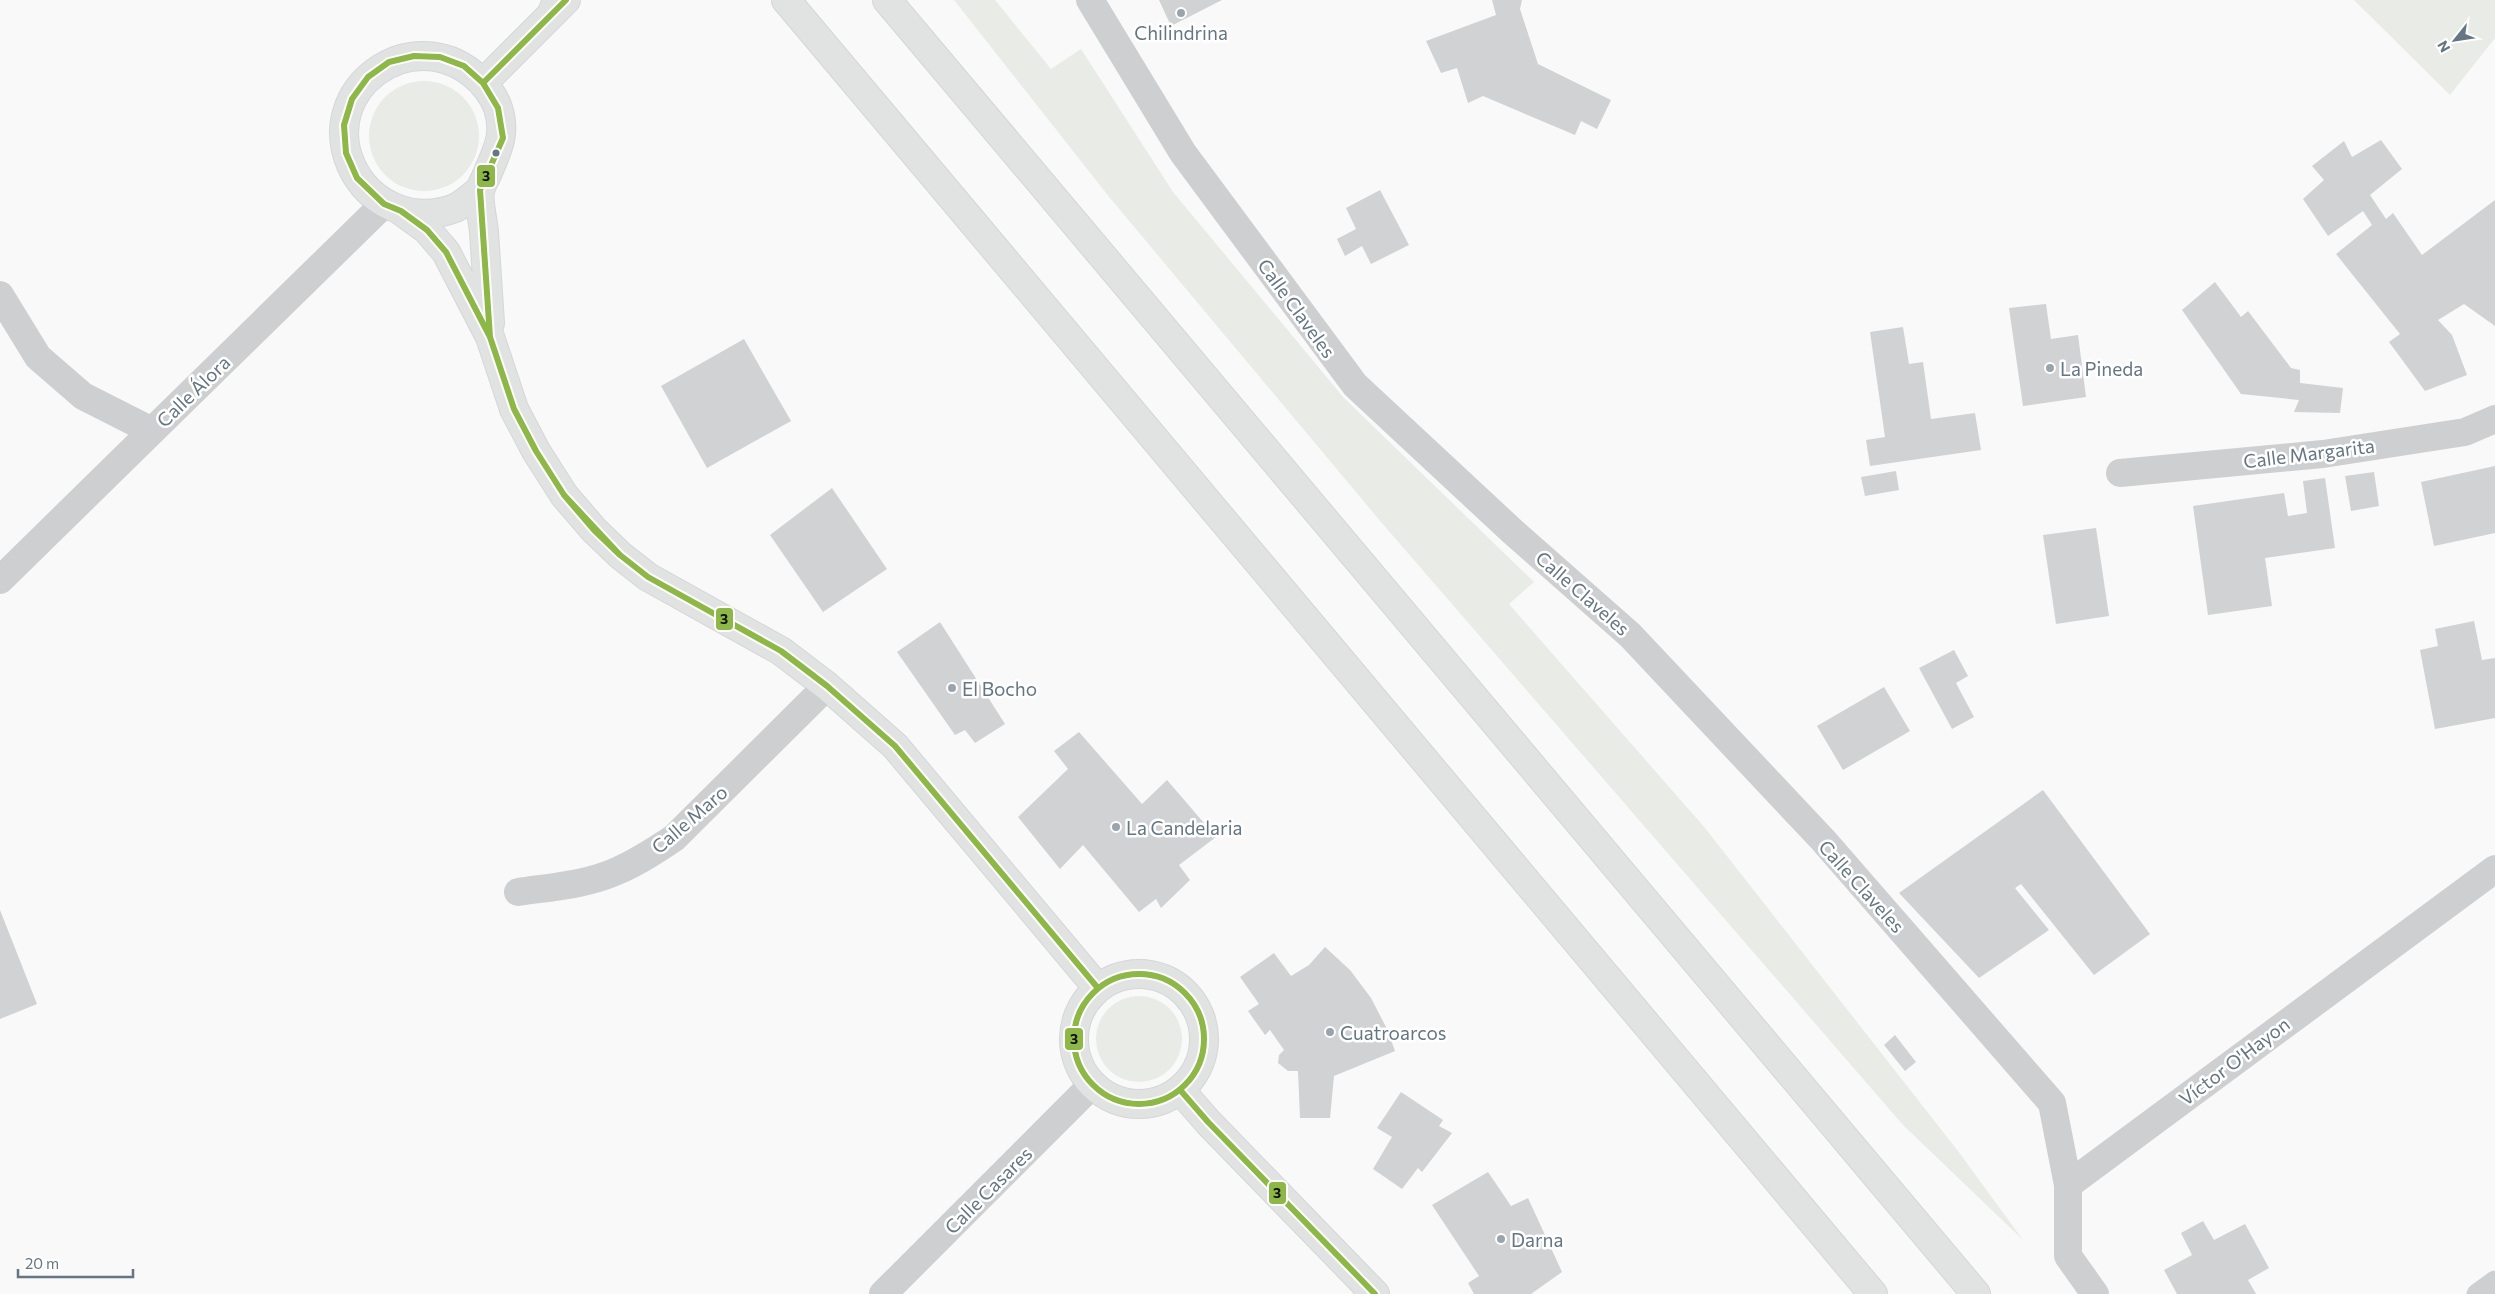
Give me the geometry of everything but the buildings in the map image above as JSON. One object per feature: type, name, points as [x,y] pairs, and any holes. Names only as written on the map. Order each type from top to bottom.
[{"type":"main road","points":[[786,0],[1873,1294]]},
{"type":"main road","points":[[887,0],[1976,1294]]},
{"type":"main road","points":[[483,83],[558,4]]},
{"type":"main road","points":[[490,337],[480,190],[502,138],[498,108],[483,83],[464,66],[440,57],[414,56],[389,62],[368,77],[352,99],[344,125],[346,153],[357,178],[392,208],[427,230],[446,252],[490,337],[514,409],[536,450],[564,494],[594,530],[620,555],[648,577],[781,651],[827,686],[895,746],[1098,987]]},
{"type":"main road","points":[[392,208],[428,214],[456,207],[480,190]]},
{"type":"main road","points":[[1134,974],[1155,976],[1174,984],[1189,997],[1200,1015],[1204,1042],[1202,1056],[1194,1075],[1181,1091],[1164,1100],[1146,1105],[1126,1104],[1108,1097],[1092,1085],[1080,1068],[1074,1047],[1075,1026],[1082,1006],[1098,987],[1114,978],[1134,974]]},
{"type":"main road","points":[[1181,1091],[1208,1122],[1375,1294]]},
{"type":"street","name":"Calle Claveles","points":[[1090,0],[1183,153],[1355,386],[1512,531],[1630,635],[1822,840],[2052,1103],[2068,1185]]},
{"type":"street","name":"Calle Álora","points":[[0,295],[38,357],[83,396],[152,431],[392,208]]},
{"type":"street","name":"Calle Margarita","points":[[2120,473],[2323,454],[2464,432],[2495,419]]},
{"type":"street","points":[[0,580],[152,431]]},
{"type":"street","name":"Calle Maro","points":[[518,892],[578,883],[616,872],[648,856],[674,838],[827,686]]},
{"type":"street","name":"Víctor O'Hayon","points":[[2068,1185],[2495,869]]},
{"type":"street","name":"Calle Casares","points":[[883,1294],[1092,1085]]},
{"type":"street","points":[[2068,1185],[2068,1256],[2095,1294]]},
{"type":"lane","points":[[2477,1294],[2495,1281]]},
{"type":"shaded area","points":[[954,0],[995,0],[1051,69],[1081,49],[1173,192],[1344,398],[1534,582],[1509,604],[1705,828],[1958,1151],[2023,1240],[1903,1125],[1381,522],[1110,198]]},
{"type":"shaded area","points":[[2354,0],[2495,0],[2495,38],[2450,95]]},
{"type":"shaded area","points":[[424,81],[445,85],[463,97],[475,115],[479,136],[475,157],[463,175],[445,187],[424,191],[403,187],[385,175],[373,157],[369,136],[373,115],[385,97],[403,85]]},
{"type":"shaded area","points":[[1139,996],[1155,999],[1163,1003],[1175,1015],[1179,1023],[1182,1039],[1179,1055],[1175,1063],[1163,1075],[1155,1079],[1139,1082],[1123,1079],[1115,1075],[1103,1063],[1099,1055],[1096,1039],[1099,1023],[1103,1015],[1115,1003],[1123,999]]},
{"type":"transit line","name":"3","points":[[483,83],[566,0]]},
{"type":"transit line","name":"3","points":[[414,56],[440,57],[464,66],[483,83],[498,108],[503,138],[480,190],[490,337],[446,252],[427,230],[401,211],[384,204],[357,178],[346,153],[344,125],[352,99],[368,77],[389,62],[414,56]]},
{"type":"transit line","name":"3","points":[[490,337],[514,409]]},
{"type":"transit line","name":"3","points":[[490,337],[514,409]]},
{"type":"transit line","name":"3","points":[[514,409],[536,451],[564,495]]},
{"type":"transit line","name":"3","points":[[564,495],[620,555]]},
{"type":"transit line","name":"3","points":[[564,495],[594,530],[620,555]]},
{"type":"transit line","name":"3","points":[[620,555],[648,577],[781,651],[827,686]]},
{"type":"transit line","name":"3","points":[[827,686],[895,746]]},
{"type":"transit line","name":"3","points":[[827,686],[895,746]]},
{"type":"transit line","name":"3","points":[[895,746],[1097,987]]},
{"type":"transit line","name":"3","points":[[1139,974],[1152,975],[1164,979],[1185,993],[1199,1014],[1203,1026],[1204,1039],[1203,1052],[1199,1064],[1185,1085],[1164,1099],[1152,1103],[1139,1104],[1126,1103],[1114,1099],[1093,1085],[1079,1064],[1075,1052],[1074,1039],[1075,1026],[1079,1014],[1093,993],[1114,979],[1126,975],[1139,974]]},
{"type":"transit line","name":"3","points":[[1181,1091],[1208,1122],[1375,1294]]},
{"type":"place","name":"Chilindrina","points":[[1181,13]]},
{"type":"place","name":"La Pineda","points":[[2050,368]]},
{"type":"place","name":"El Bocho","points":[[952,688]]},
{"type":"place","name":"La Candelaria","points":[[1116,827]]},
{"type":"place","name":"Cuatroarcos","points":[[1330,1032]]},
{"type":"place","name":"Darna","points":[[1501,1239]]}]
